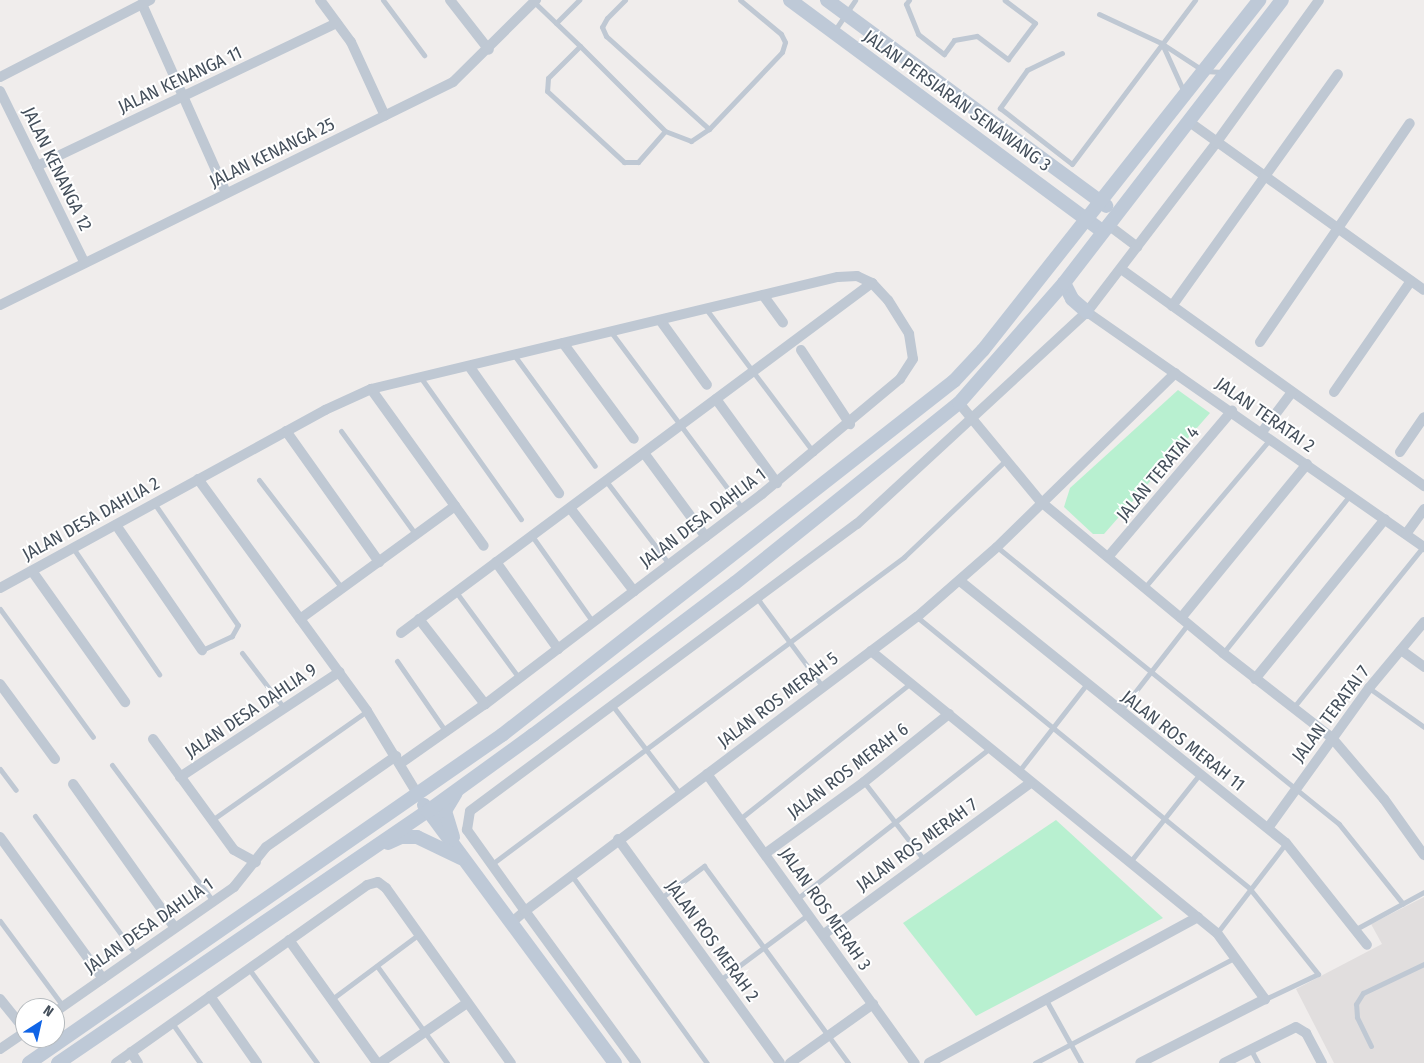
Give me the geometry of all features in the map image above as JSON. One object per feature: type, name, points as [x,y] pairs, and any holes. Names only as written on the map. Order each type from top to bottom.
[{"type":"street","points":[[320,0],[351,42],[385,116]]},
{"type":"street","points":[[450,0],[488,50]]},
{"type":"street","name":"JALAN PERSIARAN SENAWANG 3","points":[[790,0],[1085,219],[1108,223]]},
{"type":"street","name":"JALAN PERSIARAN SENAWANG 3","points":[[827,0],[1099,201],[1108,223]]},
{"type":"street","points":[[29,1063],[502,735],[954,381],[983,350],[1099,201],[1186,96],[1259,0]]},
{"type":"street","points":[[58,1063],[428,811],[463,783],[533,735],[735,583],[959,403],[1064,283],[1108,223],[1282,0]]},
{"type":"street","points":[[636,1063],[467,830],[470,811],[611,704],[857,524],[1087,312],[1216,143],[1319,0]]},
{"type":"street","name":"JALAN KENANGA 25","points":[[0,305],[453,82],[488,50],[535,1]]},
{"type":"street","points":[[0,77],[146,2],[182,97],[226,193]]},
{"type":"street","name":"JALAN KENANGA 11","points":[[37,166],[337,23]]},
{"type":"street","points":[[1172,306],[1266,178],[1338,74]]},
{"type":"street","name":"JALAN KENANGA 12","points":[[0,91],[84,262]]},
{"type":"street","points":[[1188,121],[1216,143],[1424,290]]},
{"type":"street","points":[[1260,342],[1410,123]]},
{"type":"street","points":[[1108,223],[1137,247]]},
{"type":"street","points":[[1121,269],[1424,486]]},
{"type":"street","name":"JALAN DESA DAHLIA 1","points":[[65,1005],[234,886],[266,848],[398,759],[446,732],[743,509],[850,424],[900,379],[913,359],[909,334],[888,300],[872,284],[857,276],[838,277],[514,355]]},
{"type":"street","points":[[1334,392],[1411,281]]},
{"type":"street","points":[[1064,283],[1072,300],[1087,312]]},
{"type":"street","points":[[401,633],[872,284]]},
{"type":"street","points":[[763,295],[783,323]]},
{"type":"street","name":"JALAN TERATAI 2","points":[[1087,312],[1232,411],[1424,547]]},
{"type":"street","points":[[660,320],[706,386]]},
{"type":"street","points":[[563,343],[634,439]]},
{"type":"street","points":[[801,350],[850,424]]},
{"type":"street","name":"JALAN DESA DAHLIA 2","points":[[0,588],[286,431],[371,389],[514,355]]},
{"type":"street","points":[[468,366],[560,493]]},
{"type":"street","name":"JALAN ROS MERAH 5","points":[[512,923],[524,911],[618,839],[917,617],[997,547],[1040,501],[1175,373]]},
{"type":"street","points":[[371,389],[484,546]]},
{"type":"street","points":[[1266,435],[1292,392]]},
{"type":"street","points":[[716,399],[777,483]]},
{"type":"street","points":[[959,403],[974,418],[1040,501],[1255,679],[1332,738],[1384,799],[1424,855]]},
{"type":"street","name":"JALAN TERATAI 4","points":[[1108,557],[1232,411]]},
{"type":"street","points":[[1400,452],[1424,418]]},
{"type":"street","points":[[286,431],[379,562]]},
{"type":"street","points":[[644,453],[706,537]]},
{"type":"street","points":[[1185,621],[1307,464]]},
{"type":"street","points":[[198,479],[367,711],[428,811],[615,1063]]},
{"type":"street","points":[[300,619],[456,506]]},
{"type":"street","points":[[570,508],[634,591]]},
{"type":"street","points":[[1406,534],[1424,509]]},
{"type":"street","points":[[1255,679],[1384,519]]},
{"type":"street","points":[[116,525],[202,650]]},
{"type":"street","points":[[496,562],[558,649]]},
{"type":"street","points":[[32,571],[125,702]]},
{"type":"street","name":"JALAN ROS MERAH 11","points":[[960,581],[1086,685],[1286,843],[1356,929],[1367,946]]},
{"type":"street","points":[[420,619],[485,704]]},
{"type":"street","name":"JALAN TERATAI 7","points":[[1268,828],[1369,688],[1424,622]]},
{"type":"street","points":[[1400,650],[1424,667]]},
{"type":"street","points":[[871,651],[1030,783],[1217,933],[1265,1000],[1140,1063]]},
{"type":"street","name":"JALAN DESA DAHLIA 9","points":[[180,777],[339,672]]},
{"type":"street","points":[[0,684],[55,759]]},
{"type":"street","name":"JALAN ROS MERAH 6","points":[[766,853],[864,782],[949,714]]},
{"type":"street","points":[[153,739],[234,850],[256,862]]},
{"type":"street","name":"JALAN ROS MERAH 3","points":[[707,774],[741,818],[915,1063]]},
{"type":"street","points":[[462,858],[445,811],[463,783]]},
{"type":"street","name":"JALAN ROS MERAH 7","points":[[824,934],[1030,783]]},
{"type":"street","points":[[73,784],[175,928]]},
{"type":"street","points":[[0,837],[103,979]]},
{"type":"street","points":[[360,856],[402,837],[417,837],[462,858]]},
{"type":"street","name":"JALAN ROS MERAH 2","points":[[618,839],[780,1063]]},
{"type":"street","points":[[116,1063],[367,885],[378,882],[386,888],[511,1063]]},
{"type":"street","points":[[929,1063],[1198,917]]},
{"type":"street","points":[[289,940],[378,1063],[468,1003]]},
{"type":"street","points":[[210,996],[257,1063]]},
{"type":"street","points":[[0,999],[15,1018]]},
{"type":"street","points":[[790,1063],[873,1004]]},
{"type":"street","points":[[1224,1063],[1296,1027],[1306,1033],[1322,1063]]},
{"type":"street","points":[[0,1049],[15,1038]]},
{"type":"street","points":[[131,1052],[138,1063]]},
{"type":"lane","points":[[383,0],[424,55]]},
{"type":"lane","points":[[556,23],[579,0]]},
{"type":"lane","points":[[625,0],[607,18],[602,27],[606,36],[709,129]]},
{"type":"lane","points":[[535,1],[666,131],[691,141],[709,129],[782,52],[785,42],[781,34],[740,0]]},
{"type":"lane","points":[[833,33],[855,0]]},
{"type":"lane","points":[[908,0],[906,4],[918,34],[944,54],[954,40],[977,36],[1008,59],[1035,23],[1005,0]]},
{"type":"lane","points":[[1062,53],[1027,70],[1000,108],[1072,164],[1195,0]]},
{"type":"lane","points":[[1099,14],[1161,43],[1204,71],[1226,72]]},
{"type":"lane","points":[[1161,43],[1186,96]]},
{"type":"lane","points":[[580,46],[548,78],[547,91],[624,162],[638,162],[666,131]]},
{"type":"lane","points":[[706,309],[814,453]]},
{"type":"lane","points":[[611,332],[743,509]]},
{"type":"lane","points":[[514,355],[595,466]]},
{"type":"lane","points":[[420,377],[521,519]]},
{"type":"lane","points":[[341,430],[416,535]]},
{"type":"lane","points":[[1145,587],[1266,435]]},
{"type":"lane","points":[[492,864],[647,751],[904,557],[1007,459]]},
{"type":"lane","points":[[259,480],[342,588]]},
{"type":"lane","points":[[606,481],[669,565]]},
{"type":"lane","points":[[1223,653],[1350,495]]},
{"type":"lane","points":[[154,503],[238,625],[232,636],[202,650]]},
{"type":"lane","points":[[532,536],[593,622]]},
{"type":"lane","points":[[997,547],[1339,824],[1403,904]]},
{"type":"lane","points":[[1293,708],[1424,547]]},
{"type":"lane","points":[[73,548],[159,674]]},
{"type":"lane","points":[[456,592],[520,678]]},
{"type":"lane","points":[[756,597],[822,686]]},
{"type":"lane","points":[[0,609],[92,737]]},
{"type":"lane","points":[[917,617],[1164,820],[1250,888],[1318,974],[1265,1000]]},
{"type":"lane","points":[[1120,711],[1151,672],[1185,621]]},
{"type":"lane","points":[[242,653],[284,708]]},
{"type":"lane","points":[[396,660],[446,732]]},
{"type":"lane","points":[[741,818],[911,683]]},
{"type":"lane","points":[[1017,772],[1086,685]]},
{"type":"lane","points":[[1369,688],[1424,727]]},
{"type":"lane","points":[[611,704],[680,794]]},
{"type":"lane","points":[[212,820],[367,711]]},
{"type":"lane","points":[[798,898],[989,749]]},
{"type":"lane","points":[[112,765],[214,901]]},
{"type":"lane","points":[[0,769],[16,790]]},
{"type":"lane","points":[[1130,862],[1199,775]]},
{"type":"lane","points":[[864,782],[924,860]]},
{"type":"lane","points":[[35,816],[137,955]]},
{"type":"lane","points":[[1217,933],[1286,843]]},
{"type":"lane","points":[[660,898],[704,866],[848,1063]]},
{"type":"lane","points":[[572,875],[707,1063]]},
{"type":"lane","points":[[1356,929],[1424,892]]},
{"type":"lane","points":[[720,980],[809,914]]},
{"type":"lane","points":[[0,921],[52,998]]},
{"type":"lane","points":[[331,999],[418,935]]},
{"type":"lane","points":[[1036,1063],[1236,957]]},
{"type":"lane","points":[[1371,1046],[1357,1017],[1356,1004],[1363,993],[1424,964]]},
{"type":"lane","points":[[377,966],[447,1063]]},
{"type":"lane","points":[[249,968],[317,1063]]},
{"type":"lane","points":[[1046,1000],[1081,1063]]},
{"type":"lane","points":[[172,1023],[200,1063]]},
{"type":"lane","points":[[1251,1050],[1258,1063]]},
{"type":"shaded area","points":[[1424,897],[1424,1063],[1334,1063],[1296,989],[1382,944],[1371,924]]},
{"type":"green space","points":[[1178,390],[1210,413],[1104,534],[1093,534],[1064,507],[1070,488]]},
{"type":"green space","points":[[1056,820],[1163,918],[976,1016],[903,923]]}]
